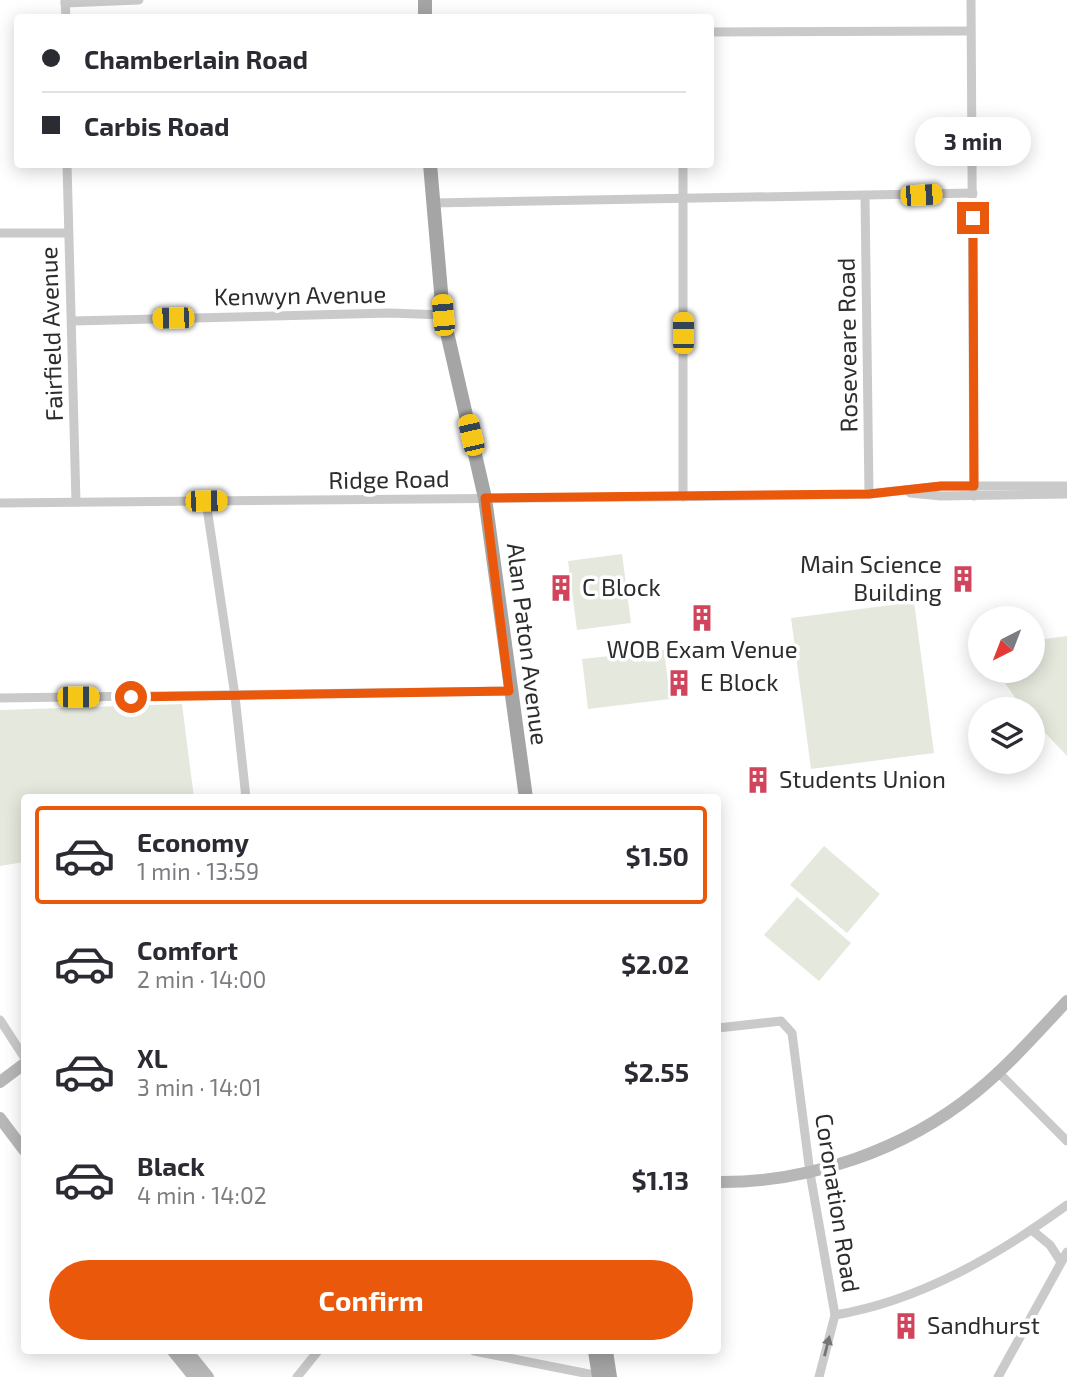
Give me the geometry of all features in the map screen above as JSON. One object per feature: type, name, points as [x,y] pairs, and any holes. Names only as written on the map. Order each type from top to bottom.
[{"type":"main road","name":"Alan Paton Avenue","points":[[430,168],[443,315],[485,498],[509,691],[525,794]]},
{"type":"main road","points":[[596,1354],[603,1377]]},
{"type":"main road","points":[[603,1377],[606,1354]]},
{"type":"street","points":[[65,1],[139,0]]},
{"type":"street","points":[[971,0],[974,491]]},
{"type":"street","points":[[714,32],[970,31]]},
{"type":"street","name":"Fairfield Avenue","points":[[67,168],[76,502]]},
{"type":"street","points":[[683,168],[683,497]]},
{"type":"street","points":[[433,203],[683,196],[865,197],[972,193]]},
{"type":"street","name":"Roseveare Road","points":[[865,197],[869,494]]},
{"type":"street","points":[[0,233],[68,233]]},
{"type":"street","name":"Kenwyn Avenue","points":[[73,321],[390,313],[443,315]]},
{"type":"street","name":"Ridge Road","points":[[974,491],[1067,485]]},
{"type":"street","name":"Ridge Road","points":[[0,503],[869,494],[941,486],[974,491],[1067,494]]},
{"type":"street","points":[[206,501],[235,696],[246,794]]},
{"type":"street","points":[[0,698],[509,691]]},
{"type":"street","points":[[721,1182],[810,1173],[850,1161],[926,1125],[958,1105],[998,1072],[1067,1001]]},
{"type":"street","points":[[0,1020],[21,1052]]},
{"type":"street","name":"Coronation Road","points":[[721,1028],[781,1021],[792,1033],[810,1173],[835,1315],[819,1377]]},
{"type":"street","points":[[0,1094],[3,1081],[21,1066]]},
{"type":"street","points":[[998,1072],[1067,1141]]},
{"type":"street","points":[[3,1124],[21,1146]]},
{"type":"street","points":[[835,1315],[886,1304],[929,1286],[1033,1231],[1067,1205]]},
{"type":"street","points":[[1033,1231],[1050,1245],[1061,1262]]},
{"type":"street","points":[[998,1377],[1067,1252]]},
{"type":"street","points":[[175,1354],[194,1377]]},
{"type":"street","points":[[189,1354],[208,1377]]},
{"type":"street","points":[[297,1377],[316,1354]]},
{"type":"street","points":[[489,1354],[603,1377]]},
{"type":"shaded area","points":[[622,554],[631,623],[577,630],[568,561]]},
{"type":"shaded area","points":[[914,602],[934,753],[811,769],[791,618]]},
{"type":"shaded area","points":[[1067,636],[1067,756],[1045,733],[1045,697],[1015,697],[1005,683],[1045,683],[1045,639]]},
{"type":"shaded area","points":[[664,650],[670,699],[588,709],[582,659]]},
{"type":"shaded area","points":[[182,704],[193,794],[21,794],[21,862],[0,866],[0,710]]},
{"type":"shaded area","points":[[824,846],[880,894],[847,933],[790,885]]},
{"type":"shaded area","points":[[797,897],[851,943],[819,981],[764,935]]},
{"type":"place","name":"Main Science Building","points":[[963,579]]},
{"type":"place","name":"C Block","points":[[561,588]]},
{"type":"place","name":"WOB Exam Venue","points":[[702,618]]},
{"type":"place","name":"E Block","points":[[679,683]]},
{"type":"place","name":"Students Union","points":[[758,780]]},
{"type":"place","name":"Sandhurst","points":[[906,1326]]},
{"type":"route","points":[[131,697],[509,691],[485,498],[869,494],[941,486],[974,486],[973,218]]}]
